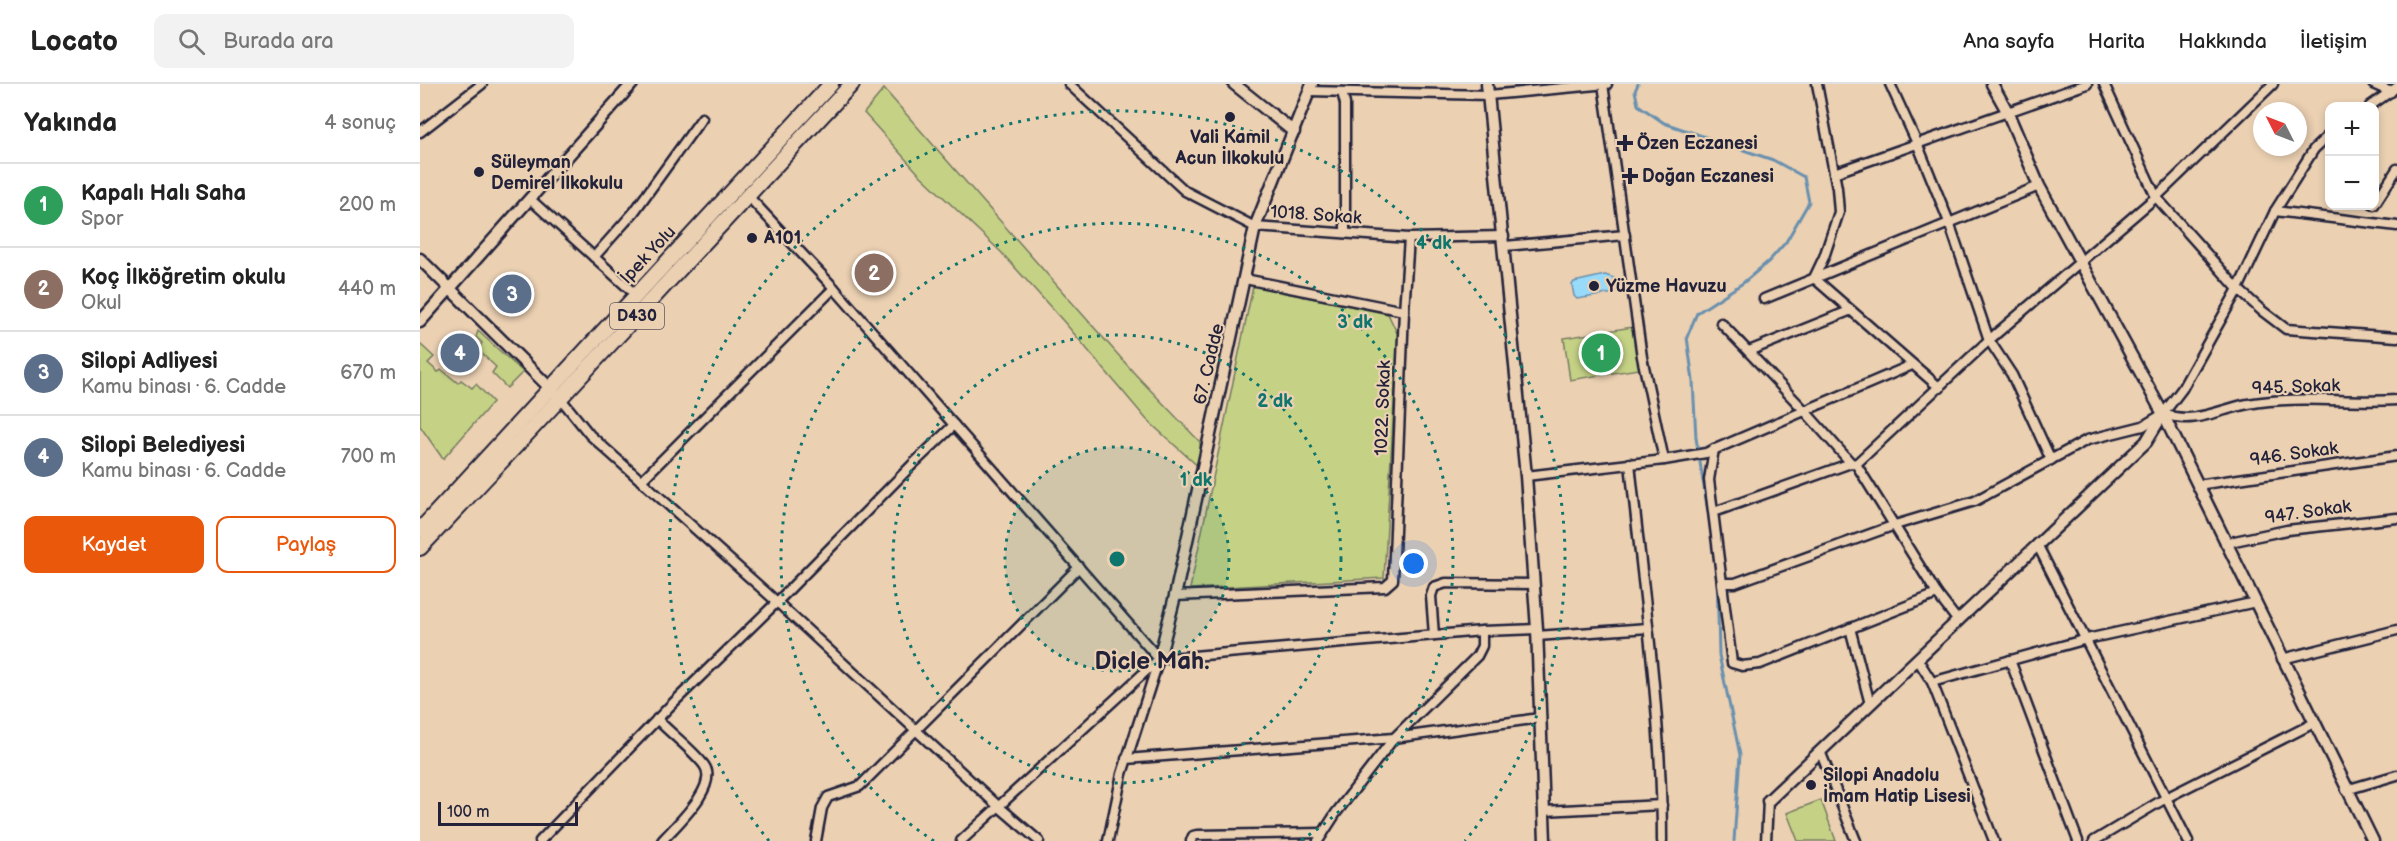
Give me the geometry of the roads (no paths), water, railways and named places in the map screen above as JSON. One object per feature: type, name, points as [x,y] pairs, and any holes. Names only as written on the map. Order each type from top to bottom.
[{"type":"highway","name":"İpek Yolu","points":[[420,530],[831,84]]},
{"type":"highway","name":"D430","points":[[420,548],[852,84]]},
{"type":"street","points":[[420,132],[482,84]]},
{"type":"street","points":[[420,322],[632,84]]},
{"type":"street","name":"1018. Sokak","points":[[1069,84],[1185,191],[1255,227],[1409,238],[1504,241],[1625,235]]},
{"type":"street","points":[[1234,84],[1294,132]]},
{"type":"street","points":[[1311,88],[1342,92],[1605,84],[1642,357],[1664,460]]},
{"type":"street","points":[[1814,278],[1824,257],[1839,212],[1834,172],[1816,84]]},
{"type":"street","points":[[1890,84],[1949,222],[1989,340],[2012,375],[2051,460]]},
{"type":"street","points":[[1992,84],[2007,111],[2039,186],[2163,414],[2373,841]]},
{"type":"street","points":[[1834,172],[2087,84]]},
{"type":"street","points":[[2104,84],[2156,197],[2238,289],[2277,324],[2286,329],[2397,337]]},
{"type":"street","points":[[1714,512],[1853,464],[1940,388],[1989,340],[2156,197],[2272,84]]},
{"type":"street","points":[[2373,84],[2394,89]]},
{"type":"street","name":"67. Cadde","points":[[1159,659],[1175,596],[1255,227],[1311,88]]},
{"type":"street","points":[[1488,89],[1526,476],[1537,633],[1545,841]]},
{"type":"street","points":[[2376,102],[2394,89]]},
{"type":"street","points":[[1342,92],[1345,104],[1345,234]]},
{"type":"street","points":[[594,257],[634,212],[702,118]]},
{"type":"street","points":[[1766,841],[1768,801],[2146,442],[2182,389],[2238,289],[2276,211],[2314,149],[2325,139]]},
{"type":"street","points":[[2379,197],[2397,169]]},
{"type":"street","points":[[1764,299],[2039,186]]},
{"type":"street","points":[[747,195],[834,288],[1159,659]]},
{"type":"street","points":[[530,199],[636,295]]},
{"type":"street","points":[[2363,222],[2371,210]]},
{"type":"street","points":[[2276,211],[2397,226]]},
{"type":"street","name":"1022. Sokak","points":[[1175,596],[1385,587],[1392,580],[1409,238]]},
{"type":"street","points":[[420,259],[561,399],[590,435],[777,602],[997,805],[1040,841]]},
{"type":"street","points":[[1814,278],[1849,311],[1940,388]]},
{"type":"street","points":[[1245,279],[1404,311]]},
{"type":"street","points":[[641,481],[834,288]]},
{"type":"street","points":[[1749,351],[1849,311]]},
{"type":"street","points":[[1720,323],[1749,351],[1853,464],[1895,525],[1937,594],[1958,621]]},
{"type":"street","points":[[1526,476],[1664,460],[1710,451],[1912,365]]},
{"type":"street","name":"945. Sokak","points":[[2163,414],[2178,420],[2189,419],[2247,404],[2291,399],[2397,400]]},
{"type":"street","points":[[1723,583],[1735,584],[1895,525],[1975,501],[2087,440],[2143,426],[2163,414]]},
{"type":"street","points":[[540,841],[657,719],[954,425]]},
{"type":"street","points":[[1710,451],[1709,480],[1732,663],[1742,666],[1760,664],[1937,594]]},
{"type":"street","name":"946. Sokak","points":[[2197,485],[2397,456]]},
{"type":"street","points":[[1630,463],[1648,628],[1662,805],[1662,841]]},
{"type":"street","name":"947. Sokak","points":[[2225,543],[2287,530],[2397,518]]},
{"type":"street","points":[[2038,546],[2188,841]]},
{"type":"street","points":[[816,841],[822,808],[828,797],[860,786],[1079,567]]},
{"type":"street","points":[[1434,635],[1431,596],[1434,587],[1446,583],[1534,584]]},
{"type":"street","points":[[1932,682],[2087,639],[2256,602]]},
{"type":"street","points":[[961,841],[997,805],[1159,659],[1482,631],[1537,633],[1648,628]]},
{"type":"street","points":[[1850,628],[1870,704]]},
{"type":"street","points":[[2282,659],[2397,630]]},
{"type":"street","points":[[1191,841],[1193,836],[1197,835],[1320,837],[1394,738],[1477,656],[1482,646],[1482,631]]},
{"type":"street","points":[[1108,841],[1126,759],[1159,659]]},
{"type":"street","points":[[1918,660],[1932,682],[1994,841]]},
{"type":"street","points":[[2010,660],[2078,841]]},
{"type":"street","points":[[1126,759],[1394,738],[1540,718]]},
{"type":"street","points":[[657,719],[706,767],[708,778],[705,791],[662,841]]},
{"type":"street","points":[[2094,841],[2166,798],[2314,723]]},
{"type":"street","points":[[1820,751],[1856,841]]},
{"type":"street","points":[[2346,790],[2397,775]]},
{"type":"street","points":[[1544,811],[1662,805]]},
{"type":"water","name":"Yüzme Havuzu","points":[[1605,275],[1614,278],[1616,288],[1614,293],[1577,299],[1574,296],[1572,285],[1574,282]]},
{"type":"waterway","points":[[1638,84],[1635,91],[1638,105],[1664,123],[1773,160],[1804,177],[1809,202],[1786,242],[1769,261],[1743,283],[1697,313],[1687,337],[1693,381],[1696,438],[1713,542]]},
{"type":"waterway","points":[[1717,572],[1719,655],[1740,755],[1734,841]]},
{"type":"place","name":"Vali Kamil Acun İlkokulu","points":[[1230,117]]},
{"type":"place","name":"Özen Eczanesi","points":[[1625,143]]},
{"type":"place","name":"Süleyman Demirel İlkokulu","points":[[479,172]]},
{"type":"place","name":"Doğan Eczanesi","points":[[1630,176]]},
{"type":"place","name":"A101","points":[[752,238]]},
{"type":"place","name":"Koç İlköğretim okulu","points":[[874,273]]},
{"type":"place","name":"Yüzme Havuzu","points":[[1594,286]]},
{"type":"place","name":"Silopi Adliyesi","points":[[512,294]]},
{"type":"place","name":"Silopi Belediyesi","points":[[460,353]]},
{"type":"place","name":"Kapalı Halı Saha","points":[[1601,353]]},
{"type":"place","name":"Silopi Anadolu İmam Hatip Lisesi","points":[[1811,785]]},
{"type":"district","name":"Dicle Mah.","points":[[1152,661]]}]
